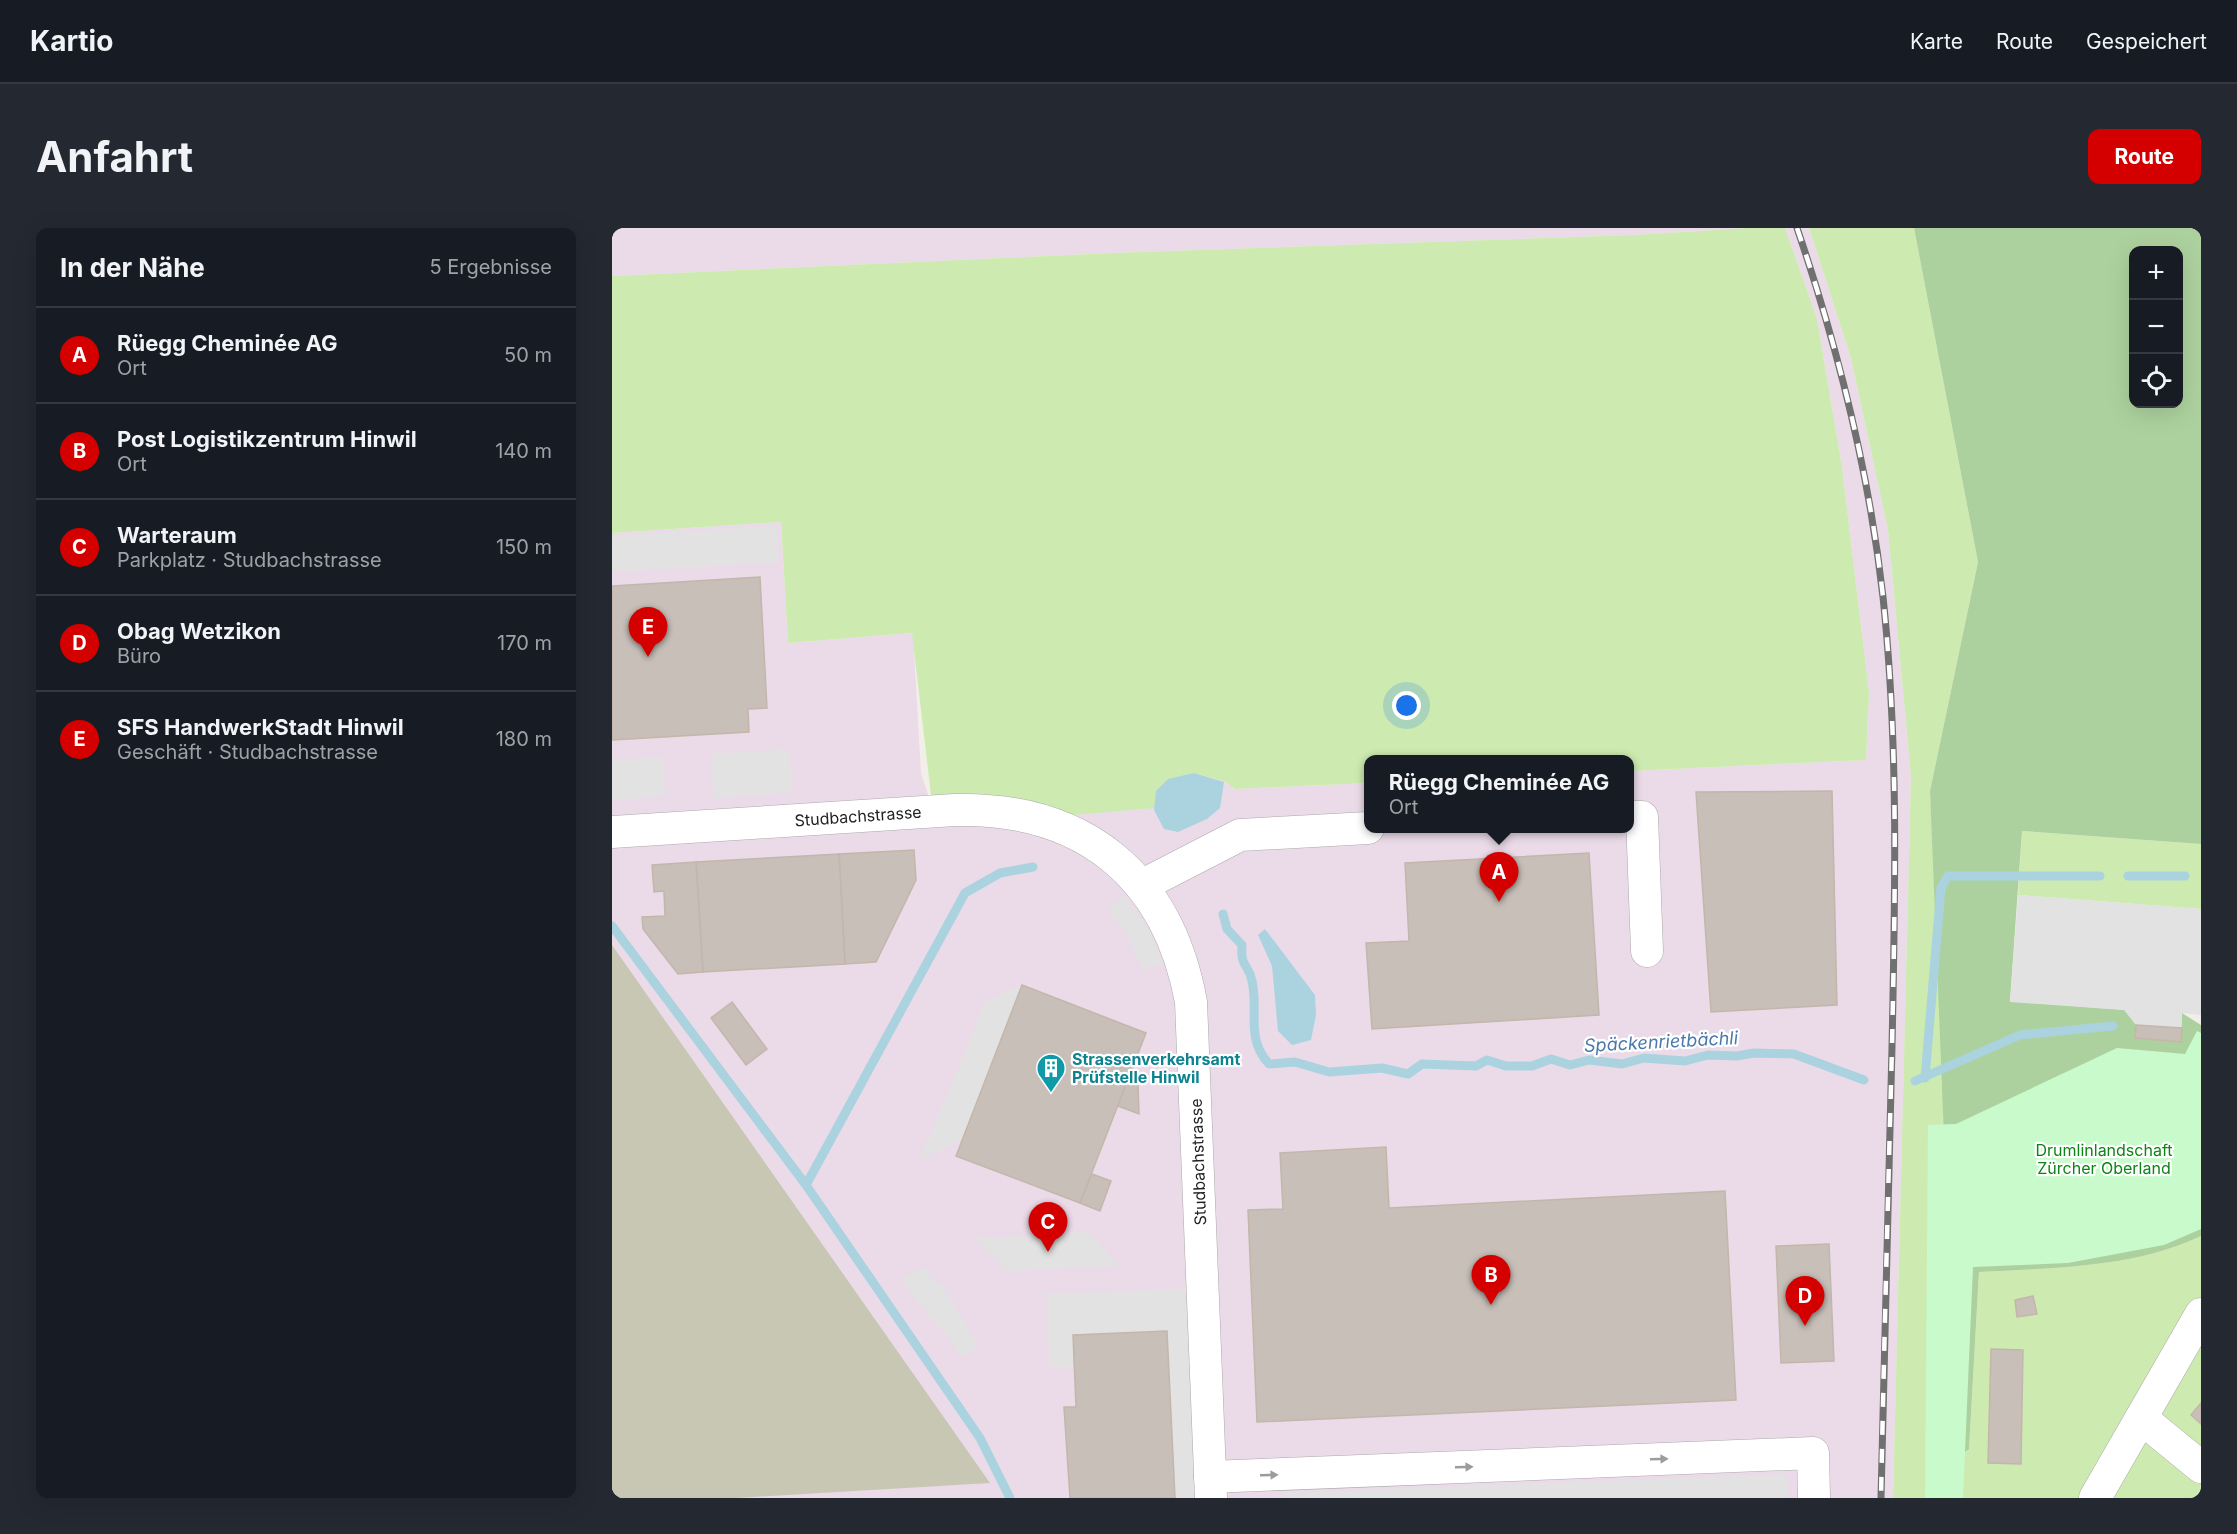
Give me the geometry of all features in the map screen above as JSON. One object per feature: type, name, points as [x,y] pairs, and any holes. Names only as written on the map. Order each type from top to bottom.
[{"type":"street","name":"Studbachstrasse","points":[[612,832],[955,810],[997,810],[1038,818],[1076,834],[1107,854],[1141,886],[1156,905],[1171,931],[1187,978],[1191,1002],[1211,1488]]},
{"type":"street","points":[[1634,817],[1642,817],[1647,951]]},
{"type":"street","points":[[1141,886],[1240,835],[1364,828]]},
{"type":"street","points":[[2095,1498],[2201,1314]]},
{"type":"street","points":[[2141,1418],[2201,1467]]},
{"type":"street","points":[[1211,1488],[1813,1453],[1814,1498]]},
{"type":"shaded area","points":[[612,228],[1748,228],[1634,235],[1112,253],[612,276]]},
{"type":"shaded area","points":[[1785,228],[1809,228],[1851,358],[1888,530],[1911,776],[1893,1498],[612,1498],[612,533],[781,522],[788,643],[913,633],[921,774],[934,812],[1194,773],[1224,781],[1235,789],[1364,783],[1364,833],[1634,833],[1634,771],[1866,760],[1869,693],[1842,467],[1817,319]]},
{"type":"shaded area","points":[[777,526],[779,562],[612,572],[612,536]]},
{"type":"shaded area","points":[[789,749],[792,793],[714,798],[711,754]]},
{"type":"shaded area","points":[[662,757],[665,796],[612,800],[612,760]]},
{"type":"shaded area","points":[[1124,895],[1149,930],[1163,963],[1143,971],[1129,938],[1108,909]]},
{"type":"shaded area","points":[[2018,895],[2201,909],[2201,1015],[2182,1013],[2181,1028],[2136,1025],[2124,1010],[2010,1002]]},
{"type":"shaded area","points":[[612,945],[990,1483],[736,1498],[612,1498]]},
{"type":"shaded area","points":[[1022,985],[962,1140],[920,1159],[986,1001]]},
{"type":"shaded area","points":[[1089,1232],[1120,1266],[1007,1271],[974,1238]]},
{"type":"shaded area","points":[[924,1266],[935,1284],[940,1282],[979,1347],[961,1357],[949,1339],[906,1288],[904,1278]]},
{"type":"shaded area","points":[[1203,1288],[1211,1498],[1175,1498],[1167,1332],[1073,1335],[1074,1367],[1050,1368],[1046,1294]]},
{"type":"shaded area","points":[[1787,1474],[1788,1498],[1283,1498],[1282,1493]]},
{"type":"green space","points":[[1785,228],[1817,319],[1842,467],[1869,693],[1866,760],[1634,771],[1634,755],[1364,755],[1364,783],[1235,789],[1224,781],[1194,773],[1155,808],[1038,818],[933,812],[912,633],[788,643],[781,522],[612,533],[612,276],[1112,253]]},
{"type":"green space","points":[[1809,228],[1914,228],[1978,562],[1930,791],[1969,1449],[1979,1272],[2063,1267],[2121,1260],[2149,1255],[2201,1236],[2201,1498],[1893,1498],[1911,776],[1888,530],[1851,358]]},
{"type":"green space","points":[[1914,228],[2201,228],[2201,844],[2022,831],[2010,1001],[2125,1010],[2136,1025],[2136,1038],[2181,1041],[2182,1013],[2201,1025],[2201,1236],[2149,1255],[2121,1260],[2063,1267],[1979,1272],[1969,1449],[1957,1458],[1930,791],[1978,562]]},
{"type":"green space","points":[[2022,831],[2201,844],[2201,909],[2018,895]]},
{"type":"green space","name":"Drumlinlandschaft Zürcher Oberland","points":[[2197,1031],[2201,1033],[2201,1229],[2164,1245],[2068,1263],[1973,1267],[1963,1498],[1925,1498],[1928,1125],[1956,1124],[2117,1048],[2185,1054]]},
{"type":"water","points":[[1194,773],[1224,782],[1220,808],[1207,819],[1178,832],[1164,829],[1154,810],[1156,791],[1168,779]]},
{"type":"water","points":[[1265,929],[1315,995],[1316,1015],[1311,1040],[1292,1045],[1278,1031],[1272,966],[1258,935]]},
{"type":"building","points":[[760,577],[767,708],[748,709],[749,732],[612,740],[612,586]]},
{"type":"building","points":[[1832,791],[1837,1005],[1711,1012],[1696,792]]},
{"type":"building","points":[[914,850],[916,880],[876,962],[845,964],[839,854]]},
{"type":"building","points":[[1589,853],[1599,1015],[1372,1029],[1366,943],[1409,941],[1405,863]]},
{"type":"building","points":[[839,854],[845,964],[703,972],[696,862]]},
{"type":"building","points":[[696,862],[703,972],[678,974],[643,929],[642,917],[665,916],[664,891],[654,892],[652,865]]},
{"type":"building","name":"Strassenverkehrsamt Prüfstelle Hinwil","points":[[1022,985],[1146,1033],[1080,1203],[956,1156]]},
{"type":"building","points":[[732,1002],[767,1049],[746,1065],[711,1018]]},
{"type":"building","points":[[2136,1025],[2182,1028],[2181,1042],[2135,1038]]},
{"type":"building","points":[[1127,1081],[1138,1085],[1139,1114],[1118,1106]]},
{"type":"building","points":[[1386,1147],[1389,1208],[1725,1191],[1736,1400],[1257,1422],[1248,1210],[1283,1209],[1280,1153]]},
{"type":"building","points":[[1092,1174],[1111,1181],[1100,1211],[1080,1203]]},
{"type":"building","points":[[1829,1244],[1834,1361],[1781,1363],[1776,1246]]},
{"type":"building","points":[[2033,1296],[2037,1314],[2017,1317],[2015,1300]]},
{"type":"building","points":[[1167,1331],[1175,1498],[1070,1498],[1064,1407],[1076,1407],[1073,1335]]},
{"type":"building","points":[[1991,1349],[2023,1350],[2021,1464],[1988,1463]]},
{"type":"building","points":[[2201,1403],[2201,1424],[2191,1415]]},
{"type":"waterway","points":[[806,1185],[965,893],[1000,873],[1033,867]]},
{"type":"waterway","points":[[1925,1078],[1941,888],[1948,876],[2100,876]]},
{"type":"waterway","points":[[2128,876],[2185,876]]},
{"type":"waterway","name":"Späckenrietbächli","points":[[1223,914],[1227,929],[1242,945],[1243,962],[1251,976],[1254,992],[1254,1024],[1257,1044],[1269,1064],[1295,1062],[1329,1072],[1382,1068],[1408,1074],[1422,1064],[1476,1066],[1487,1060],[1506,1066],[1532,1066],[1551,1059],[1570,1065],[1589,1060],[1622,1064],[1644,1058],[1685,1061],[1708,1055],[1794,1054],[1864,1080]]},
{"type":"waterway","points":[[612,926],[806,1185],[980,1438],[1010,1498]]},
{"type":"waterway","name":"Späckenrietbächli","points":[[1915,1081],[2020,1035],[2113,1026]]},
{"type":"railway","points":[[1797,228],[1839,364],[1860,457],[1883,597],[1892,710],[1895,878],[1881,1498]]},
{"type":"place","name":"SFS HandwerkStadt Hinwil","points":[[648,657]]},
{"type":"place","name":"Rüegg Cheminée AG","points":[[1499,902]]},
{"type":"place","name":"Strassenverkehrsamt Prüfstelle Hinwil","points":[[1051,1094]]},
{"type":"place","name":"Warteraum","points":[[1048,1252]]},
{"type":"place","name":"Post Logistikzentrum Hinwil","points":[[1491,1305]]},
{"type":"place","name":"Obag Wetzikon","points":[[1805,1326]]}]
